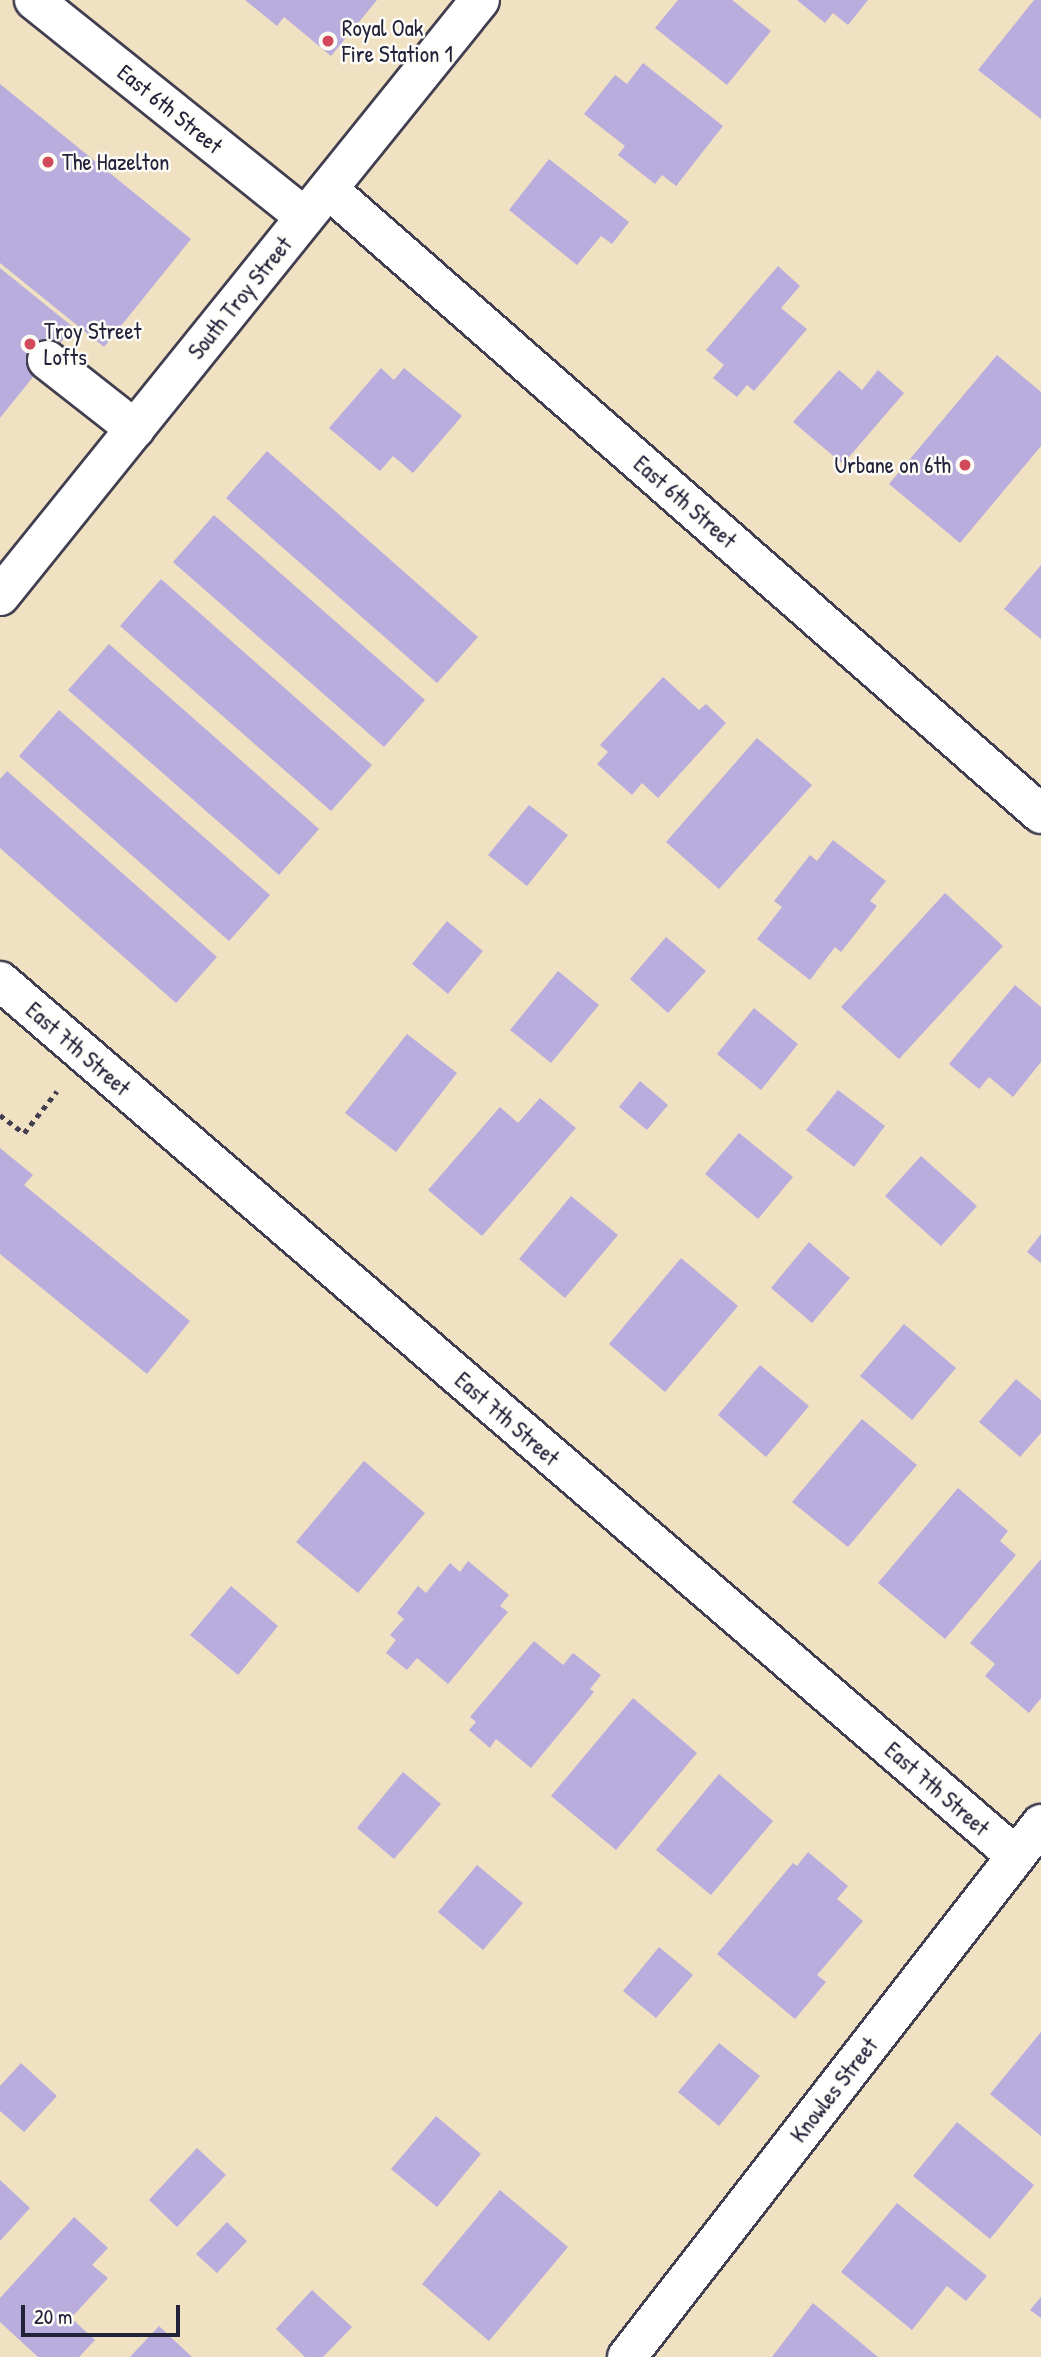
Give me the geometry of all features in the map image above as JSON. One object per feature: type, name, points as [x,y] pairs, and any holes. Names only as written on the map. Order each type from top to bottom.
[{"type":"street","name":"East 6th Street","points":[[34,0],[317,203],[1041,814]]},
{"type":"street","name":"South Troy Street","points":[[0,596],[480,0]]},
{"type":"street","points":[[47,360],[135,429]]},
{"type":"street","name":"East 7th Street","points":[[0,981],[1016,1856]]},
{"type":"street","name":"Knowles Street","points":[[627,2357],[1041,1824]]},
{"type":"path","points":[[0,1115],[24,1133],[58,1091]]},
{"type":"building","name":"Royal Oak Fire Station 1","points":[[245,0],[377,0],[331,56],[284,17],[277,26]]},
{"type":"building","points":[[678,0],[732,0],[771,31],[727,85],[655,28]]},
{"type":"building","points":[[797,0],[868,0],[848,25],[833,13],[825,23]]},
{"type":"building","points":[[1034,0],[1041,0],[1041,119],[978,70]]},
{"type":"building","points":[[643,63],[723,126],[676,186],[662,175],[655,184],[618,155],[625,146],[584,114],[615,75],[627,84]]},
{"type":"building","name":"The Hazelton","points":[[0,84],[191,239],[104,347],[0,263]]},
{"type":"building","points":[[549,159],[629,222],[612,244],[601,236],[577,265],[509,210]]},
{"type":"building","points":[[778,266],[800,286],[781,308],[807,329],[754,391],[747,385],[737,397],[713,378],[724,365],[706,350]]},
{"type":"building","name":"Troy Street Lofts","points":[[0,268],[73,327],[0,418]]},
{"type":"building","name":"Urbane on 6th","points":[[997,355],[1041,392],[1041,446],[960,543],[889,484]]},
{"type":"building","points":[[381,368],[394,380],[404,368],[462,416],[413,473],[393,456],[380,471],[329,428]]},
{"type":"building","points":[[839,370],[862,390],[878,370],[904,393],[843,464],[793,422]]},
{"type":"building","points":[[267,451],[478,637],[437,683],[226,498]]},
{"type":"building","points":[[214,515],[425,700],[384,747],[173,562]]},
{"type":"building","points":[[1041,565],[1041,639],[1004,609]]},
{"type":"building","points":[[161,579],[372,765],[331,811],[120,626]]},
{"type":"building","points":[[109,644],[319,829],[279,875],[68,690]]},
{"type":"building","points":[[663,677],[699,710],[706,704],[726,723],[658,798],[642,783],[632,795],[597,764],[608,752],[600,745]]},
{"type":"building","points":[[59,710],[270,895],[229,941],[19,756]]},
{"type":"building","points":[[757,738],[812,785],[719,889],[666,842]]},
{"type":"building","points":[[7,771],[217,957],[176,1003],[0,848],[0,779]]},
{"type":"building","points":[[529,805],[568,835],[527,886],[488,855]]},
{"type":"building","points":[[833,840],[886,881],[870,901],[877,906],[841,952],[835,947],[810,980],[757,939],[782,907],[774,901],[810,855],[817,861]]},
{"type":"building","points":[[945,893],[1003,946],[899,1059],[841,1007]]},
{"type":"building","points":[[447,921],[483,951],[448,994],[412,964]]},
{"type":"building","points":[[666,937],[706,971],[668,1013],[630,979]]},
{"type":"building","points":[[558,971],[599,1005],[551,1063],[510,1030]]},
{"type":"building","points":[[1015,985],[1041,1007],[1041,1062],[1013,1097],[989,1077],[979,1089],[949,1064]]},
{"type":"building","points":[[754,1008],[798,1044],[761,1090],[717,1054]]},
{"type":"building","points":[[407,1034],[457,1073],[396,1152],[345,1113]]},
{"type":"building","points":[[640,1081],[668,1105],[647,1130],[619,1107]]},
{"type":"building","points":[[838,1090],[885,1126],[854,1167],[806,1130]]},
{"type":"building","points":[[540,1098],[576,1128],[482,1236],[428,1190],[500,1107],[518,1123]]},
{"type":"building","points":[[739,1133],[793,1177],[758,1219],[705,1174]]},
{"type":"building","points":[[0,1148],[33,1175],[24,1185],[190,1321],[147,1374],[0,1254]]},
{"type":"building","points":[[921,1156],[977,1206],[941,1246],[885,1196]]},
{"type":"building","points":[[571,1196],[618,1235],[565,1298],[519,1259]]},
{"type":"building","points":[[1041,1234],[1041,1263],[1027,1252]]},
{"type":"building","points":[[809,1242],[850,1278],[812,1323],[771,1288]]},
{"type":"building","points":[[681,1258],[738,1306],[665,1392],[609,1344]]},
{"type":"building","points":[[904,1324],[956,1368],[912,1420],[860,1376]]},
{"type":"building","points":[[760,1365],[809,1406],[766,1457],[718,1415]]},
{"type":"building","points":[[1016,1379],[1041,1400],[1041,1433],[1020,1457],[979,1422]]},
{"type":"building","points":[[862,1419],[917,1465],[848,1547],[792,1502]]},
{"type":"building","points":[[364,1461],[425,1513],[358,1593],[296,1542]]},
{"type":"building","points":[[958,1488],[1008,1531],[1000,1541],[1016,1555],[945,1639],[878,1583]]},
{"type":"building","points":[[1041,1559],[1041,1698],[1029,1713],[985,1676],[995,1664],[970,1643]]},
{"type":"building","points":[[468,1561],[509,1595],[500,1606],[508,1612],[448,1684],[417,1658],[407,1670],[386,1653],[396,1640],[390,1635],[404,1619],[397,1613],[418,1586],[426,1593],[450,1563],[460,1572]]},
{"type":"building","points":[[231,1586],[278,1626],[238,1675],[190,1635]]},
{"type":"building","points":[[534,1641],[563,1665],[573,1653],[601,1675],[590,1689],[594,1692],[531,1768],[496,1739],[490,1748],[469,1730],[476,1722],[470,1717]]},
{"type":"building","points":[[633,1698],[697,1753],[616,1850],[551,1796]]},
{"type":"building","points":[[403,1772],[441,1804],[394,1859],[357,1828]]},
{"type":"building","points":[[719,1774],[773,1821],[711,1895],[656,1850]]},
{"type":"building","points":[[808,1852],[848,1886],[837,1899],[863,1921],[817,1975],[826,1982],[795,2019],[717,1954],[793,1863],[797,1866]]},
{"type":"building","points":[[477,1865],[523,1903],[483,1950],[438,1912]]},
{"type":"building","points":[[659,1947],[693,1975],[656,2018],[623,1991]]},
{"type":"building","points":[[1041,2032],[1041,2136],[990,2094]]},
{"type":"building","points":[[719,2043],[760,2076],[719,2126],[678,2092]]},
{"type":"building","points":[[21,2063],[57,2096],[24,2132],[0,2111],[0,2086]]},
{"type":"building","points":[[436,2116],[481,2154],[437,2207],[391,2169]]},
{"type":"building","points":[[957,2122],[1034,2185],[990,2239],[913,2176]]},
{"type":"building","points":[[197,2148],[226,2175],[177,2227],[149,2200]]},
{"type":"building","points":[[0,2180],[30,2208],[0,2241]]},
{"type":"building","points":[[500,2190],[568,2247],[489,2341],[422,2284]]},
{"type":"building","points":[[897,2203],[987,2276],[966,2301],[947,2286],[912,2330],[841,2272]]},
{"type":"building","points":[[74,2217],[108,2248],[92,2265],[108,2278],[71,2318],[95,2340],[79,2357],[38,2357],[0,2322],[0,2298]]},
{"type":"building","points":[[227,2222],[247,2241],[217,2273],[196,2254]]},
{"type":"building","points":[[312,2290],[352,2327],[323,2357],[305,2357],[276,2329]]},
{"type":"building","points":[[1041,2297],[1041,2318],[1030,2310]]},
{"type":"building","points":[[813,2303],[878,2357],[772,2357]]},
{"type":"building","points":[[159,2326],[192,2357],[130,2357]]},
{"type":"place","name":"Royal Oak Fire Station 1","points":[[328,41]]},
{"type":"place","name":"The Hazelton","points":[[48,162]]},
{"type":"place","name":"Troy Street Lofts","points":[[30,344]]},
{"type":"place","name":"Urbane on 6th","points":[[965,465]]}]
